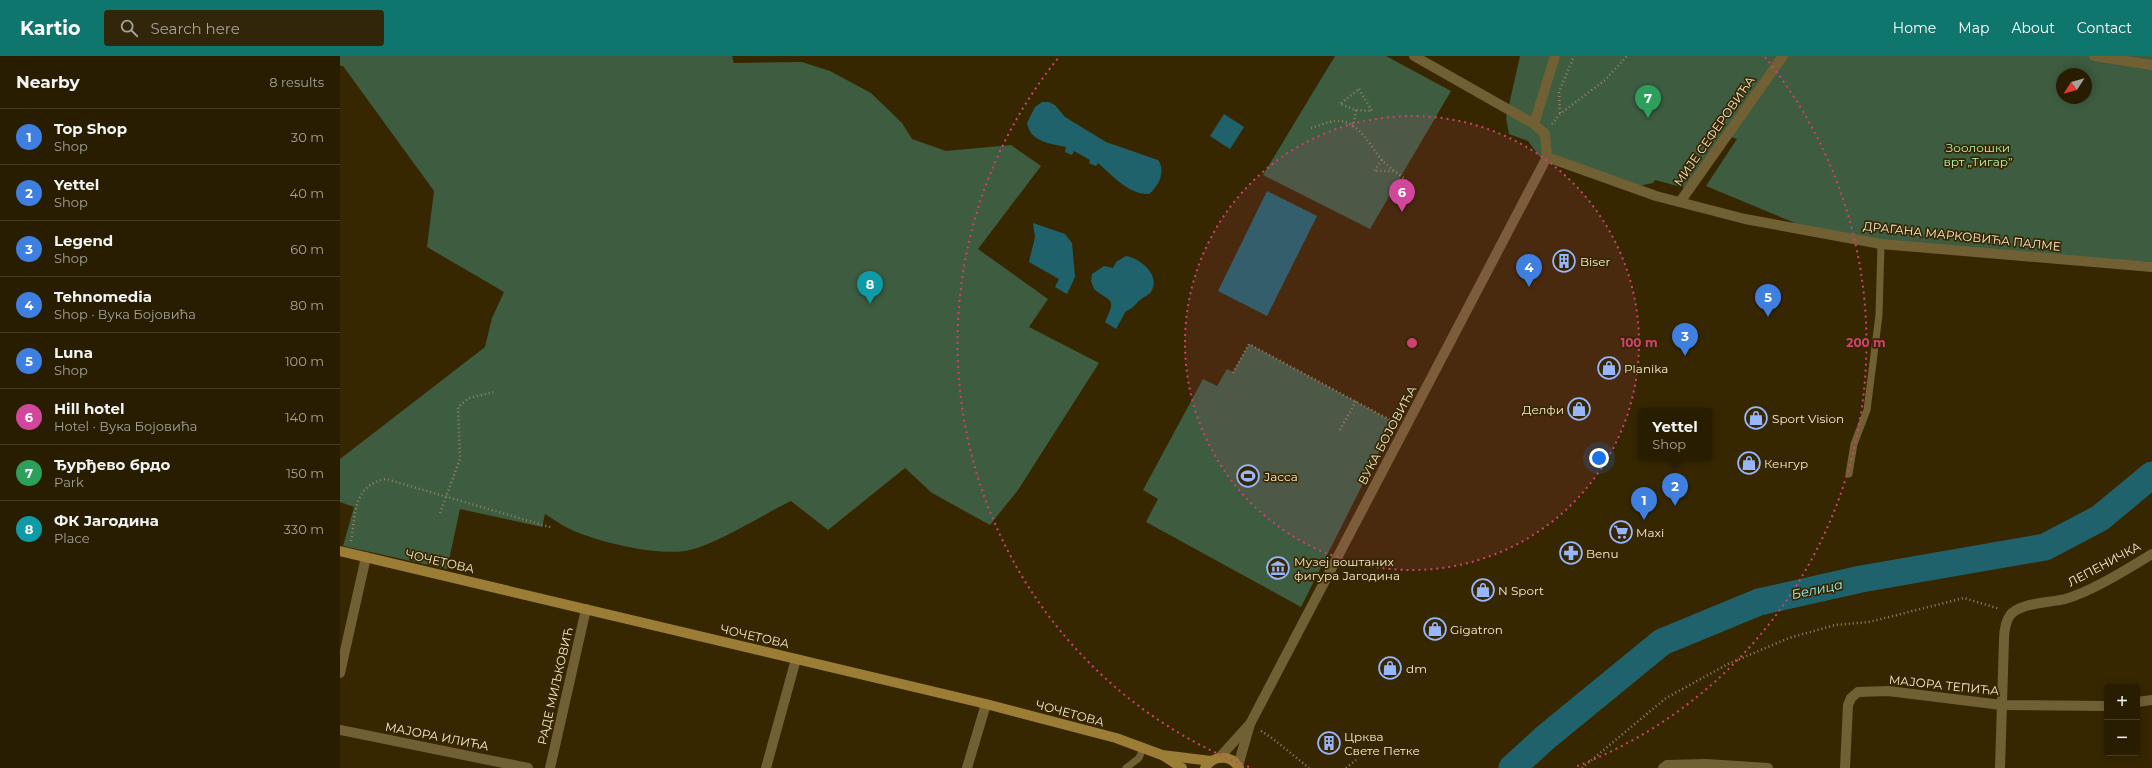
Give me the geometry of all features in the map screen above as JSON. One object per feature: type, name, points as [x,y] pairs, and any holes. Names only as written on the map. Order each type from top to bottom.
[{"type":"street","points":[[1414,56],[1534,124],[1545,134],[1547,157]]},
{"type":"street","points":[[1534,124],[1555,56]]},
{"type":"street","name":"МИЈЕ СЕФЕРОВИЋА","points":[[1680,202],[1783,56]]},
{"type":"street","points":[[2094,56],[2152,65]]},
{"type":"street","name":"ДРАГАНА МАРКОВИЋА ПАЛМЕ","points":[[1547,157],[1656,196],[1745,219],[1881,244],[2152,267]]},
{"type":"street","name":"ВУКА БОЈОВИЋА","points":[[1238,767],[1250,724],[1547,157]]},
{"type":"street","name":"ЧОЧЕТОВА","points":[[344,552],[986,704],[1116,738],[1162,755],[1212,762],[1228,758],[1238,767]]},
{"type":"street","name":"ЛЕПЕНИЧКА","points":[[2012,614],[2043,602],[2066,599],[2130,568],[2152,554]]},
{"type":"street","points":[[340,673],[366,557]]},
{"type":"street","name":"РАДЕ МИЉКОВИЋ","points":[[550,768],[586,609]]},
{"type":"street","points":[[2000,768],[2004,631],[2012,614]]},
{"type":"street","points":[[766,768],[796,659]]},
{"type":"street","name":"МАЈОРА ТЕПИЋА","points":[[1845,768],[1848,705],[1851,698],[1858,692],[1888,692],[2002,705],[2104,706]]},
{"type":"street","points":[[2140,702],[2152,700]]},
{"type":"street","points":[[967,768],[986,704]]},
{"type":"street","name":"ВУКА БОЈОВИЋА","points":[[1212,762],[1250,724]]},
{"type":"street","name":"МАЈОРА ИЛИЋА","points":[[340,730],[528,768]]},
{"type":"street","name":"ЧОЧЕТОВА","points":[[1162,755],[1182,768]]},
{"type":"street","points":[[1663,768],[1667,765],[1706,764],[1768,768]]},
{"type":"lane","points":[[1849,474],[1854,444],[1867,410],[1879,315],[1881,244]]},
{"type":"lane","points":[[1126,768],[1139,758],[1143,748]]},
{"type":"path","points":[[1574,56],[1559,92],[1560,114],[1605,80],[1627,56]]},
{"type":"path","points":[[1359,89],[1372,111],[1356,110],[1340,104],[1359,89]]},
{"type":"path","points":[[1353,127],[1356,110]]},
{"type":"path","points":[[1311,128],[1324,125],[1334,120],[1346,122],[1366,138],[1382,160],[1406,181]]},
{"type":"path","points":[[1382,160],[1374,171],[1395,171]]},
{"type":"path","points":[[1233,373],[1249,344],[1405,428]]},
{"type":"path","points":[[440,513],[445,496],[460,459],[458,407],[469,398],[494,392]]},
{"type":"path","points":[[1340,430],[1356,401]]},
{"type":"path","points":[[344,552],[359,496],[374,481],[386,479],[553,528]]},
{"type":"path","points":[[1582,768],[1666,698],[1728,664],[1789,638],[1835,625],[1869,622],[1964,598],[1986,604],[2012,614]]},
{"type":"path","points":[[1250,724],[1272,738],[1309,768]]},
{"type":"path","points":[[1346,768],[1356,760]]},
{"type":"green space","points":[[340,56],[732,56],[734,63],[802,62],[830,71],[871,93],[902,123],[912,139],[946,151],[1011,145],[1041,166],[978,249],[1048,299],[1029,327],[1099,363],[1018,490],[990,525],[932,493],[905,468],[828,530],[791,501],[715,541],[690,550],[678,552],[663,552],[632,548],[586,536],[574,531],[545,514],[542,527],[460,509],[447,569],[343,546],[354,507],[340,502],[340,459],[485,347],[492,318],[504,292],[427,247],[434,191],[343,66],[340,66]]},
{"type":"green space","points":[[1335,56],[1386,56],[1451,91],[1370,229],[1263,175]]},
{"type":"green space","name":"Зоолошки врт „Тигар”","points":[[1520,56],[2152,56],[2152,262],[1928,248],[1807,228],[1706,186],[1737,139],[1728,136],[1689,189],[1655,180],[1653,183],[1634,187],[1539,156],[1528,141],[1509,134],[1506,118]]},
{"type":"green space","name":"Јасса","points":[[1249,344],[1394,422],[1301,607],[1146,522],[1158,499],[1143,490],[1203,379],[1217,386],[1227,369],[1233,372]]},
{"type":"water","points":[[1042,102],[1049,102],[1055,105],[1065,117],[1106,142],[1158,160],[1161,173],[1158,183],[1153,191],[1149,194],[1128,188],[1098,163],[1096,166],[1089,163],[1090,160],[1074,151],[1072,155],[1065,152],[1066,147],[1042,141],[1033,135],[1029,130],[1027,123],[1035,107]]},
{"type":"water","points":[[1224,114],[1244,127],[1230,149],[1210,136]]},
{"type":"water","points":[[1267,191],[1317,216],[1267,316],[1218,291]]},
{"type":"water","points":[[1033,223],[1065,234],[1072,243],[1075,277],[1067,294],[1055,287],[1059,279],[1029,262],[1035,237]]},
{"type":"water","points":[[1126,256],[1137,260],[1147,268],[1151,273],[1154,284],[1150,293],[1126,311],[1116,329],[1105,322],[1111,308],[1110,301],[1094,289],[1091,281],[1092,274],[1104,266],[1113,268],[1116,262]]},
{"type":"waterway","name":"Белица","points":[[1512,768],[1546,737],[1662,642],[1759,602],[1861,579],[2045,547],[2100,518],[2152,475]]},
{"type":"place","name":"Ђурђево брдо","points":[[1648,118]]},
{"type":"place","name":"Hill hotel","points":[[1402,212]]},
{"type":"place","name":"Biser","points":[[1564,261]]},
{"type":"place","name":"Tehnomedia","points":[[1529,287]]},
{"type":"place","name":"ФК Јагодина","points":[[870,304]]},
{"type":"place","name":"Luna","points":[[1768,317]]},
{"type":"place","name":"Legend","points":[[1685,356]]},
{"type":"place","name":"Planika","points":[[1609,368]]},
{"type":"place","name":"Делфи","points":[[1579,409]]},
{"type":"place","name":"Sport Vision","points":[[1756,418]]},
{"type":"place","name":"Кенгур","points":[[1749,463]]},
{"type":"place","name":"Јасса","points":[[1248,476]]},
{"type":"place","name":"Yettel","points":[[1675,506]]},
{"type":"place","name":"Top Shop","points":[[1644,520]]},
{"type":"place","name":"Maxi","points":[[1621,532]]},
{"type":"place","name":"Benu","points":[[1571,553]]},
{"type":"place","name":"Музеј воштаних фигура Јагодина","points":[[1278,568]]},
{"type":"place","name":"N Sport","points":[[1483,590]]},
{"type":"place","name":"Gigatron","points":[[1435,629]]},
{"type":"place","name":"dm","points":[[1390,668]]},
{"type":"place","name":"Црква Свете Петке","points":[[1329,743]]}]
